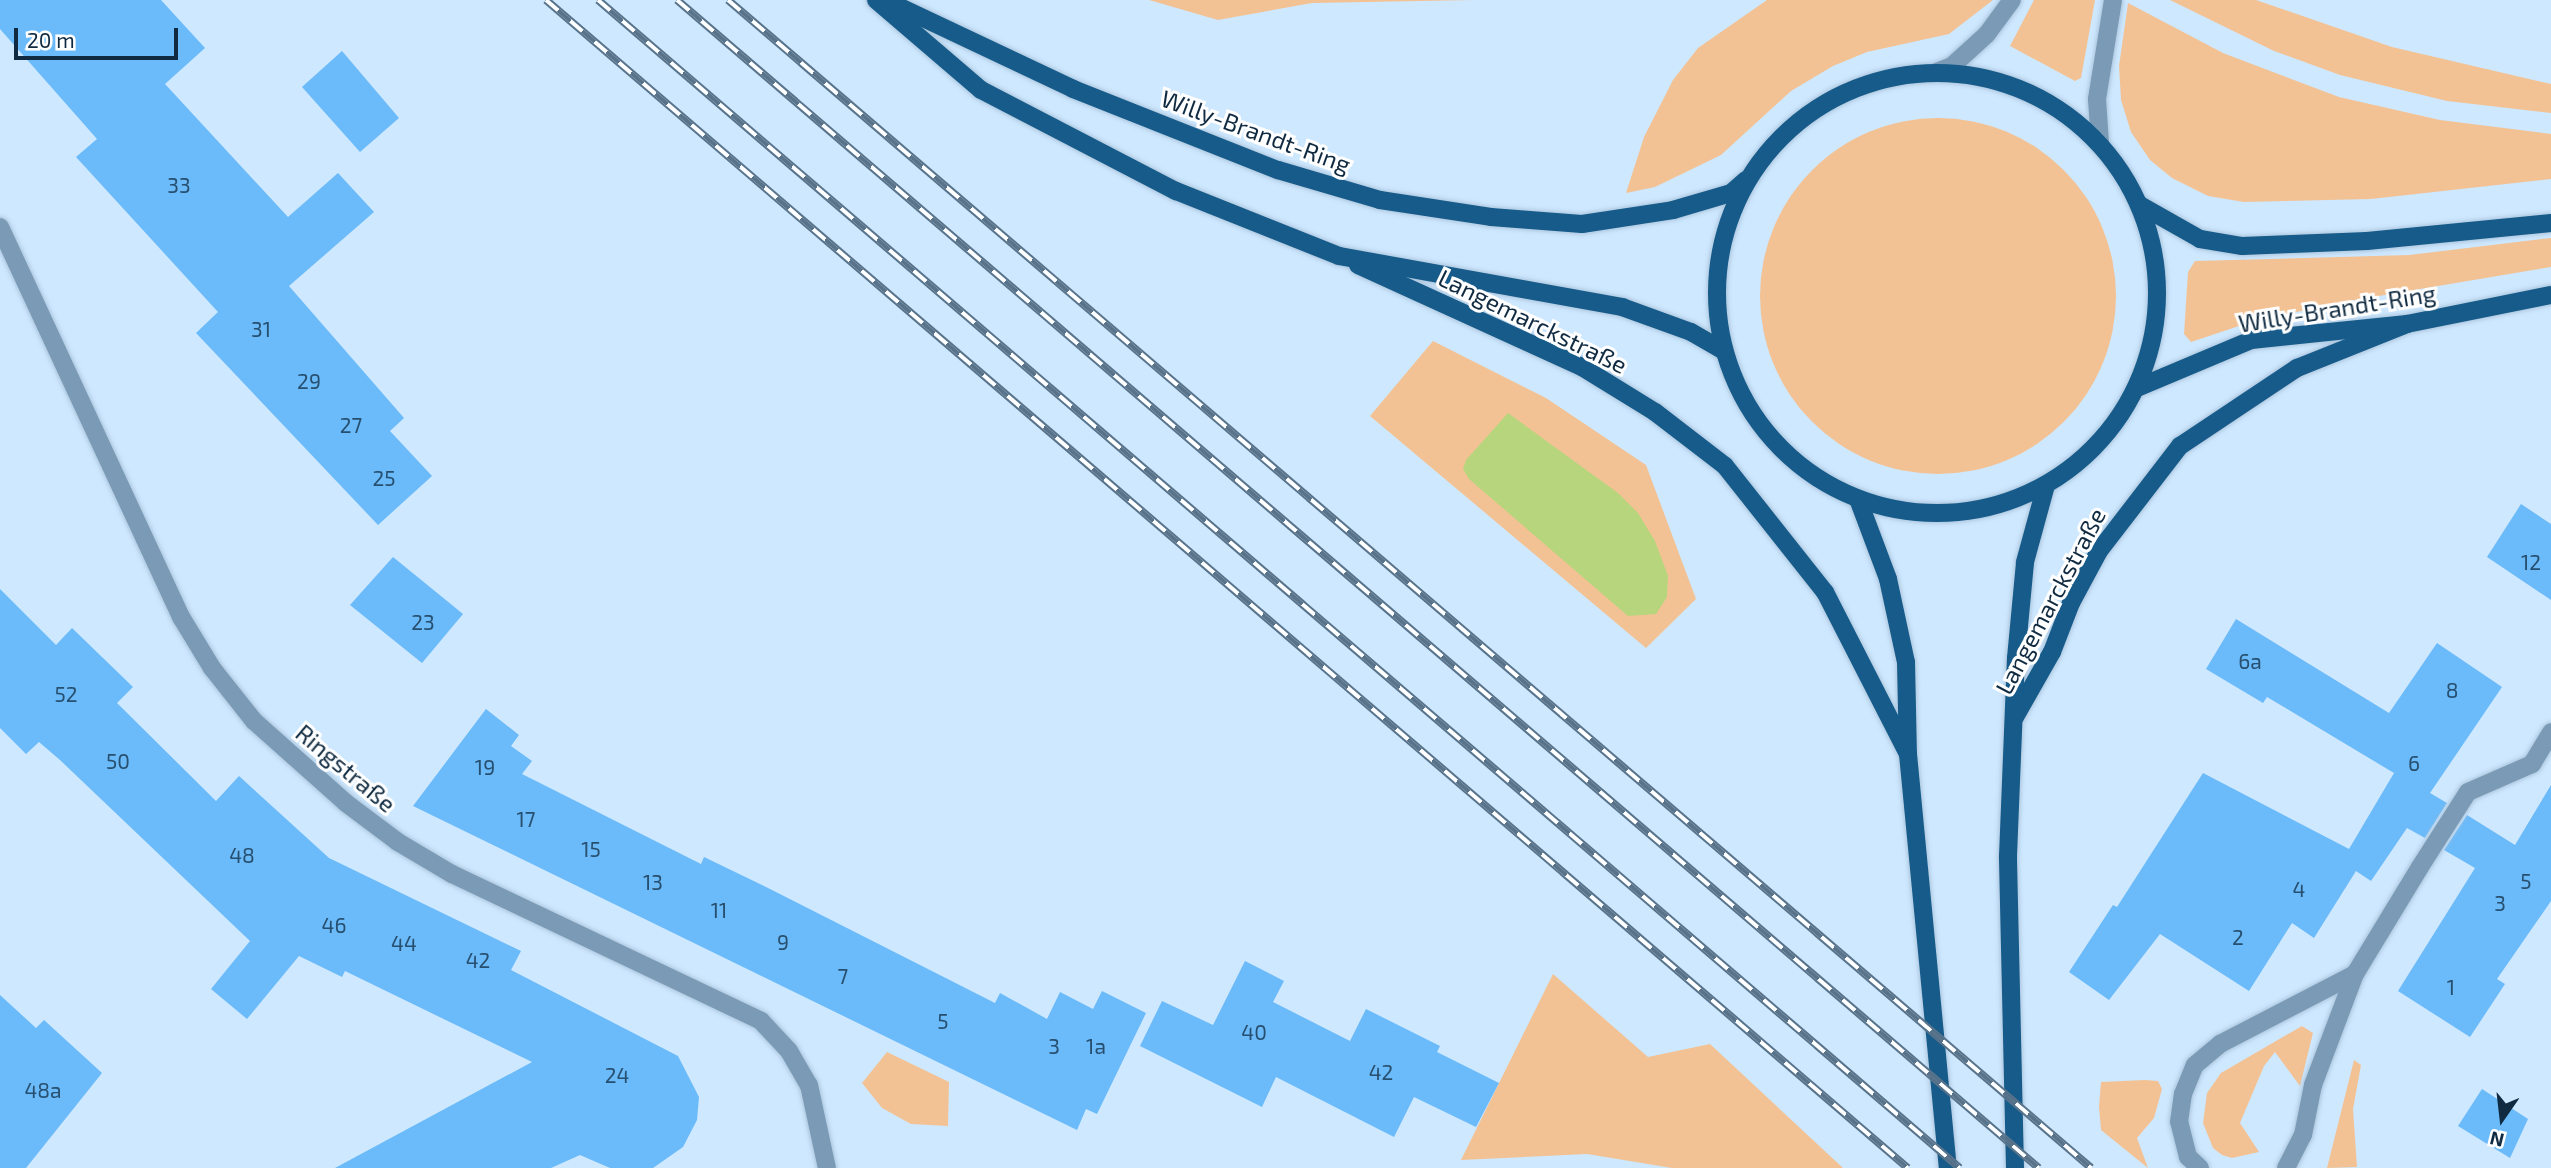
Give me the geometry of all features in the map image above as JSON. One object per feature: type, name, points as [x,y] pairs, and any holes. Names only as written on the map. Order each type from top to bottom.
[{"type":"main road","points":[[876,0],[939,58],[1026,116],[1176,191],[1339,256],[1622,307],[1691,332],[1724,351]]},
{"type":"main road","name":"Willy-Brandt-Ring","points":[[885,0],[1073,89],[1278,170],[1380,200],[1491,217],[1582,225],[1673,210],[1731,193],[1749,177]]},
{"type":"main road","points":[[1934,73],[1980,77],[2025,90],[2065,113],[2100,144],[2140,205],[2154,250],[2158,298],[2152,344],[2137,388],[2113,427],[2083,459],[2046,485],[2002,504],[1954,512],[1905,512],[1858,499],[1813,475],[1773,441],[1744,399],[1724,351],[1717,307],[1718,261],[1729,218],[1749,177],[1776,143],[1828,102],[1890,78],[1934,73]]},
{"type":"main road","points":[[2140,205],[2200,239],[2242,246],[2367,241],[2551,223]]},
{"type":"main road","name":"Langemarckstraße","points":[[1339,256],[1582,367],[1655,412],[1725,466],[1825,592],[1908,754]]},
{"type":"main road","name":"Willy-Brandt-Ring","points":[[2137,388],[2252,341],[2407,324],[2551,295]]},
{"type":"main road","name":"Langemarckstraße","points":[[2014,720],[2052,652],[2099,551],[2130,505],[2180,446],[2297,368],[2407,324]]},
{"type":"main road","name":"Langemarckstraße","points":[[2015,1168],[2008,856],[2014,720],[2025,562],[2046,485]]},
{"type":"main road","name":"Langemarckstraße","points":[[1858,499],[1888,579],[1906,662],[1908,754],[1948,1168]]},
{"type":"street","points":[[1934,73],[1952,66],[1987,34],[2012,0]]},
{"type":"street","points":[[2100,144],[2096,99],[2113,0]]},
{"type":"street","name":"Ringstraße","points":[[0,227],[181,617],[212,667],[254,720],[346,803],[398,842],[452,874],[761,1021],[789,1051],[809,1085],[827,1168]]},
{"type":"street","points":[[2286,1168],[2302,1135],[2313,1085],[2355,974],[2468,792],[2532,764],[2551,732]]},
{"type":"street","points":[[2200,1168],[2188,1157],[2179,1122],[2183,1094],[2195,1065],[2220,1044],[2355,974]]},
{"type":"shaded area","points":[[1149,0],[1473,0],[1312,3],[1218,20]]},
{"type":"shaded area","points":[[1767,0],[1993,0],[1949,34],[1867,52],[1833,66],[1791,91],[1721,155],[1655,187],[1626,193],[1644,137],[1673,80],[1698,48]]},
{"type":"shaded area","points":[[2034,0],[2095,0],[2081,78],[2075,81],[2010,46]]},
{"type":"shaded area","points":[[2170,0],[2256,0],[2392,47],[2551,84],[2551,113],[2447,101],[2340,75],[2274,51]]},
{"type":"shaded area","points":[[2128,3],[2223,53],[2339,97],[2440,120],[2551,134],[2551,179],[2371,199],[2244,202],[2208,196],[2172,178],[2150,160],[2131,132],[2121,100],[2119,66]]},
{"type":"shaded area","points":[[1938,118],[1973,122],[2006,132],[2037,148],[2064,170],[2086,197],[2102,228],[2112,261],[2116,296],[2112,331],[2102,364],[2086,395],[2064,422],[2037,444],[2006,460],[1973,470],[1938,474],[1903,470],[1870,460],[1839,444],[1812,422],[1790,395],[1774,364],[1764,331],[1760,296],[1764,261],[1774,228],[1790,197],[1812,170],[1839,148],[1870,132],[1903,122]]},
{"type":"shaded area","points":[[2551,238],[2551,267],[2349,301],[2254,321],[2191,342],[2184,334],[2188,272],[2195,261],[2409,255]]},
{"type":"shaded area","points":[[1433,341],[1546,398],[1646,465],[1696,599],[1646,648],[1370,416]]},
{"type":"shaded area","points":[[1508,413],[1618,493],[1638,513],[1655,541],[1668,576],[1667,597],[1656,614],[1628,616],[1469,479],[1463,469],[1466,460]]},
{"type":"shaded area","points":[[1553,974],[1648,1057],[1710,1044],[1843,1168],[1672,1168],[1587,1154],[1461,1160]]},
{"type":"shaded area","points":[[2302,1026],[2313,1033],[2300,1086],[2275,1052],[2264,1066],[2240,1123],[2259,1152],[2232,1158],[2222,1155],[2213,1148],[2203,1123],[2207,1093],[2221,1073]]},
{"type":"shaded area","points":[[887,1052],[949,1082],[948,1126],[911,1124],[882,1108],[862,1083]]},
{"type":"shaded area","points":[[2354,1060],[2361,1065],[2353,1109],[2357,1167],[2327,1168]]},
{"type":"shaded area","points":[[2158,1081],[2162,1089],[2154,1118],[2137,1138],[2148,1168],[2101,1130],[2099,1107],[2101,1082]]},
{"type":"building","points":[[0,0],[161,0],[205,48],[165,84],[288,217],[338,173],[374,212],[289,286],[404,418],[390,431],[432,476],[378,525],[196,333],[218,312],[76,157],[97,139],[0,29]]},
{"type":"building","points":[[342,51],[399,118],[360,152],[302,87]]},
{"type":"building","points":[[2521,504],[2551,524],[2551,600],[2487,557]]},
{"type":"building","points":[[393,557],[463,614],[422,663],[350,605]]},
{"type":"building","points":[[0,589],[56,645],[72,628],[133,687],[117,703],[216,801],[239,776],[329,858],[521,951],[511,970],[678,1056],[699,1097],[697,1120],[683,1147],[653,1168],[610,1168],[580,1155],[551,1168],[335,1168],[532,1062],[345,971],[342,977],[299,956],[247,1019],[211,989],[250,941],[39,742],[26,754],[0,728]]},
{"type":"building","points":[[2236,619],[2389,713],[2437,643],[2502,687],[2430,793],[2447,803],[2425,838],[2407,828],[2371,881],[2356,871],[2314,938],[2292,923],[2249,991],[2160,934],[2109,1000],[2069,972],[2113,905],[2117,907],[2203,773],[2349,849],[2394,773],[2267,697],[2263,703],[2206,669]]},
{"type":"building","points":[[486,709],[519,735],[511,746],[532,761],[522,774],[701,864],[704,857],[995,1003],[1000,993],[1047,1019],[1060,992],[1093,1009],[1102,991],[1146,1013],[1097,1114],[1086,1109],[1077,1130],[413,806]]},
{"type":"building","points":[[2551,785],[2551,901],[2497,979],[2505,984],[2470,1037],[2398,991],[2475,868],[2444,850],[2467,815],[2515,845]]},
{"type":"building","points":[[1245,961],[1284,981],[1273,1002],[1350,1041],[1366,1009],[1440,1046],[1437,1052],[1499,1083],[1476,1127],[1414,1097],[1394,1137],[1276,1077],[1262,1107],[1140,1046],[1162,1001],[1213,1025]]},
{"type":"building","points":[[0,995],[36,1028],[44,1020],[102,1073],[26,1168],[0,1168]]},
{"type":"building","points":[[2482,1089],[2528,1119],[2510,1158],[2458,1126]]},
{"type":"railway","points":[[546,0],[1908,1168]]},
{"type":"railway","points":[[598,0],[1960,1168]]},
{"type":"railway","points":[[677,0],[2039,1168]]},
{"type":"railway","points":[[728,0],[2091,1168]]}]
